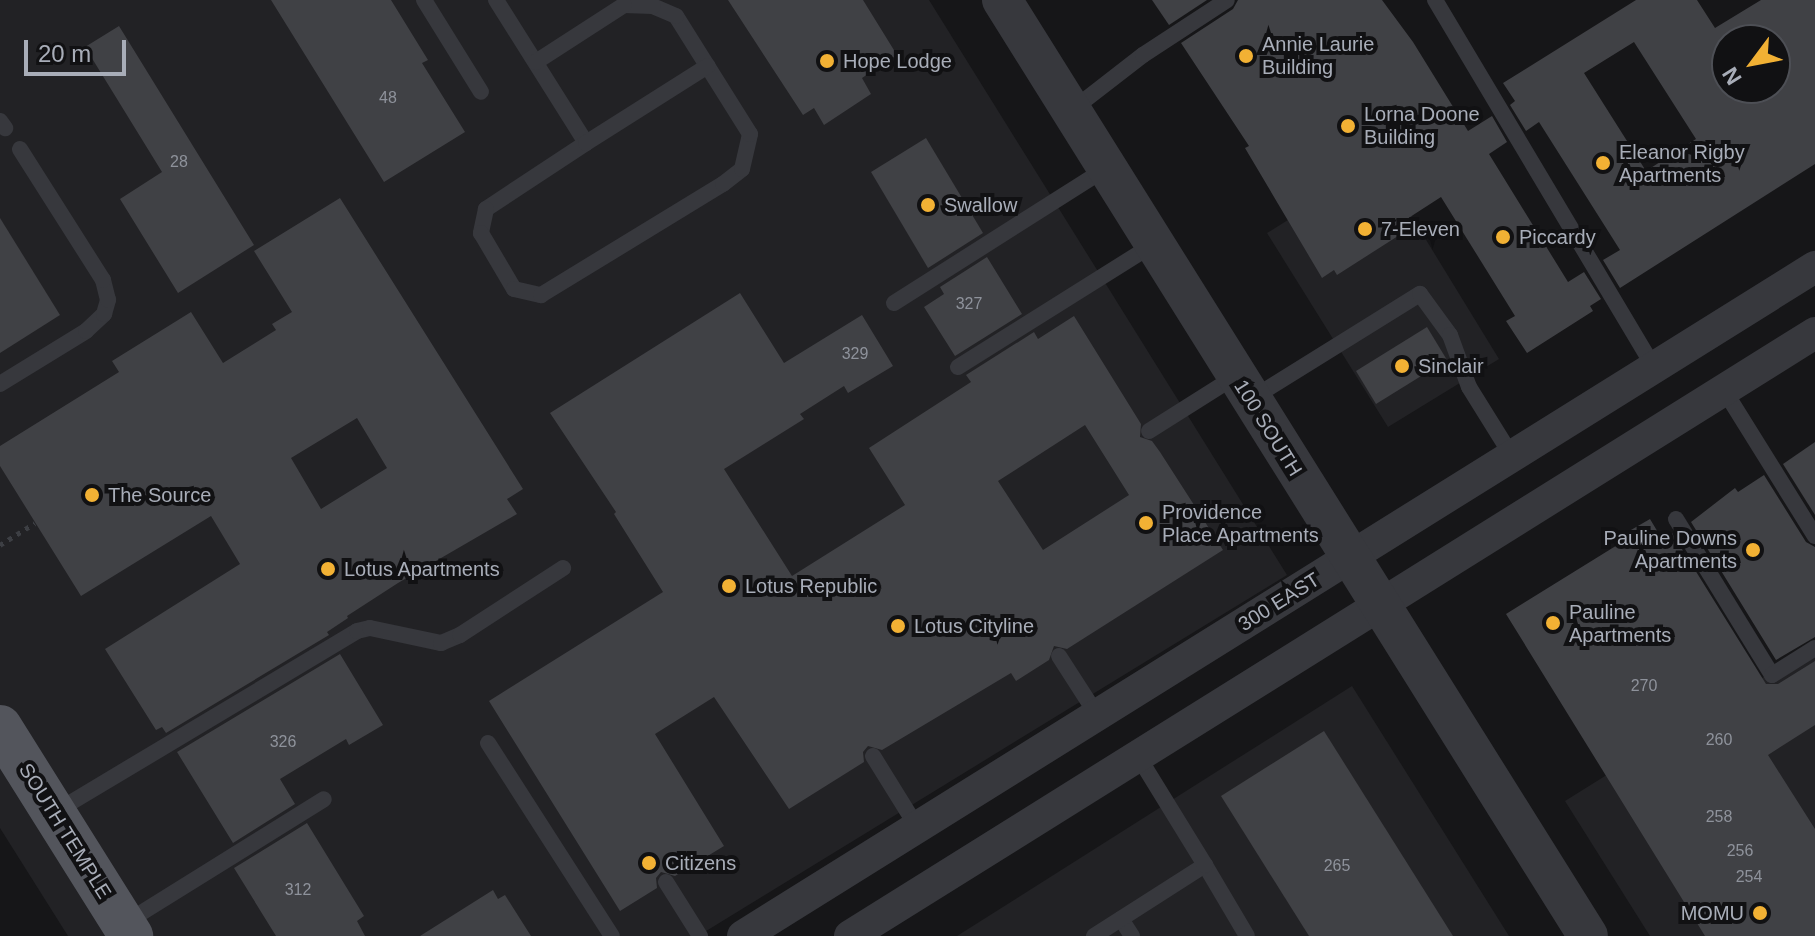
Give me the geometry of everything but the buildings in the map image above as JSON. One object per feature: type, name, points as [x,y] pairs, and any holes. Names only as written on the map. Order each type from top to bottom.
[{"type":"main road","name":"SOUTH TEMPLE","points":[[0,727],[127,930]]},
{"type":"street","name":"100 SOUTH","points":[[1002,0],[1588,936]]},
{"type":"street","name":"300 EAST","points":[[743,936],[1815,267]]},
{"type":"street","points":[[850,936],[1815,333]]},
{"type":"lane","points":[[424,0],[481,92]]},
{"type":"lane","points":[[496,0],[586,143]]},
{"type":"lane","points":[[1071,111],[1143,55],[1227,0]]},
{"type":"lane","points":[[1435,0],[1654,367]]},
{"type":"lane","points":[[536,62],[624,5],[653,6],[676,16],[708,66],[750,134],[742,169],[541,295],[514,289],[481,233],[486,209],[708,66]]},
{"type":"lane","points":[[0,384],[86,331],[104,314],[108,300],[103,280],[20,149]]},
{"type":"lane","points":[[894,303],[1107,168]]},
{"type":"lane","points":[[958,367],[1154,244]]},
{"type":"lane","points":[[1149,431],[1243,388],[1420,294],[1450,335],[1469,387],[1512,456]]},
{"type":"lane","points":[[1724,390],[1815,536]]},
{"type":"lane","points":[[1676,519],[1772,675],[1815,648]]},
{"type":"lane","points":[[54,813],[357,631],[370,628],[441,643],[460,635],[563,568]]},
{"type":"lane","points":[[1059,656],[1097,715]]},
{"type":"lane","points":[[488,743],[612,936]]},
{"type":"lane","points":[[873,756],[917,827]]},
{"type":"lane","points":[[1138,756],[1247,936]]},
{"type":"lane","points":[[127,930],[324,799]]},
{"type":"lane","points":[[1094,936],[1205,865]]},
{"type":"lane","points":[[666,882],[700,936]]},
{"type":"lane","points":[[1121,919],[1132,936]]},
{"type":"path","points":[[0,545],[35,523]]},
{"type":"shaded area","points":[[0,0],[929,0],[1287,575],[698,936],[68,936],[0,828]]},
{"type":"shaded area","points":[[1379,163],[1499,359],[1388,427],[1267,233]]},
{"type":"shaded area","points":[[1815,645],[1815,936],[1650,936],[1565,801]]},
{"type":"shaded area","points":[[1352,686],[1509,936],[957,936]]},
{"type":"place","name":"Annie Laurie Building","points":[[1246,56]]},
{"type":"place","name":"Hope Lodge","points":[[827,61]]},
{"type":"place","name":"Lorna Doone Building","points":[[1348,126]]},
{"type":"place","name":"Eleanor Rigby Apartments","points":[[1603,163]]},
{"type":"place","name":"Swallow","points":[[928,205]]},
{"type":"place","name":"7-Eleven","points":[[1365,229]]},
{"type":"place","name":"Piccardy","points":[[1503,237]]},
{"type":"place","name":"Sinclair","points":[[1402,366]]},
{"type":"place","name":"The Source","points":[[92,495]]},
{"type":"place","name":"Providence Place Apartments","points":[[1146,523]]},
{"type":"place","name":"Pauline Downs Apartments","points":[[1753,550]]},
{"type":"place","name":"Lotus Apartments","points":[[328,569]]},
{"type":"place","name":"Lotus Republic","points":[[729,586]]},
{"type":"place","name":"Pauline Apartments","points":[[1553,623]]},
{"type":"place","name":"Lotus Cityline","points":[[898,626]]},
{"type":"place","name":"Citizens","points":[[649,863]]},
{"type":"place","name":"MOMU","points":[[1760,913]]}]
